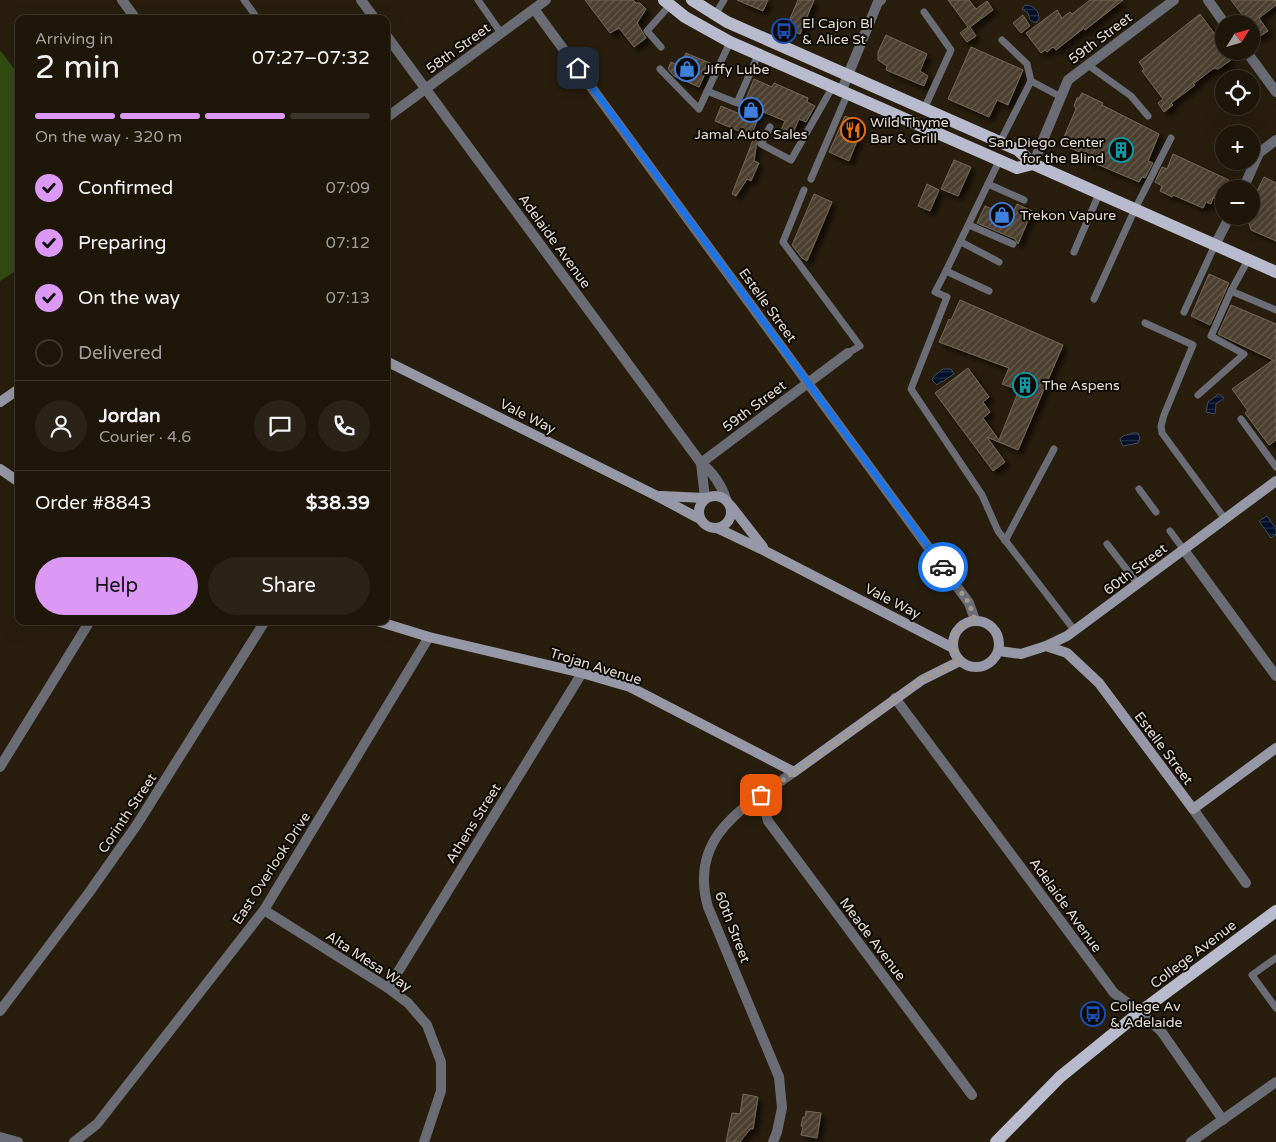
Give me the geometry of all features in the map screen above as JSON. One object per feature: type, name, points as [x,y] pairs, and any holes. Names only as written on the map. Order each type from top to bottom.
[{"type":"main road","points":[[692,0],[726,22],[1018,150],[1033,164],[1276,272]]},
{"type":"main road","points":[[667,2],[685,17],[730,42],[840,92],[1017,168],[1033,164]]},
{"type":"main road","name":"College Avenue","points":[[996,1142],[1060,1077],[1140,1012],[1276,912]]},
{"type":"street","points":[[122,0],[133,15]]},
{"type":"street","points":[[361,0],[372,15]]},
{"type":"street","name":"58th Street","points":[[390,115],[546,0]]},
{"type":"street","points":[[840,92],[878,2],[881,0]]},
{"type":"street","name":"59th Street","points":[[1033,164],[1068,80],[1174,0]]},
{"type":"street","points":[[1208,0],[1219,15]]},
{"type":"street","name":"Estelle Street","points":[[534,9],[969,603],[975,620]]},
{"type":"street","name":"Adelaide Avenue","points":[[390,39],[701,463],[707,467],[723,489],[727,501]]},
{"type":"street","points":[[1253,60],[1276,92]]},
{"type":"street","points":[[1260,152],[1276,140]]},
{"type":"street","points":[[1215,245],[1225,225]]},
{"type":"street","name":"59th Street","points":[[701,463],[848,353]]},
{"type":"street","name":"Vale Way","points":[[390,363],[657,496],[700,519],[707,526],[717,528],[767,552],[953,648]]},
{"type":"street","points":[[0,402],[15,392]]},
{"type":"street","name":"Adelaide Avenue","points":[[701,463],[706,498]]},
{"type":"street","points":[[0,469],[15,479]]},
{"type":"street","name":"60th Street","points":[[999,651],[1021,654],[1046,646],[1075,630],[1276,481]]},
{"type":"street","name":"Vale Way","points":[[657,496],[706,498],[716,495],[727,501],[767,552]]},
{"type":"street","points":[[700,519],[698,515],[699,505],[706,498]]},
{"type":"street","points":[[717,528],[729,519],[731,508],[727,501]]},
{"type":"street","points":[[1184,550],[1276,676]]},
{"type":"street","points":[[975,620],[987,622],[995,629],[1000,639],[999,651],[993,661],[982,667],[970,667],[960,661],[953,648],[954,634],[963,624],[975,620]]},
{"type":"street","points":[[0,767],[88,625]]},
{"type":"street","name":"Corinth Street","points":[[0,1011],[88,894],[136,826],[262,625]]},
{"type":"street","name":"Trojan Avenue","points":[[390,625],[429,637],[582,673],[630,687],[794,772]]},
{"type":"street","name":"East Overlook Drive","points":[[74,1142],[97,1124],[264,910],[429,637]]},
{"type":"street","name":"Estelle Street","points":[[1046,646],[1067,653],[1099,683],[1246,883]]},
{"type":"street","name":"60th Street","points":[[773,1142],[782,1108],[778,1077],[708,907],[703,883],[706,859],[715,836],[729,820],[761,795],[895,698],[932,674],[960,661]]},
{"type":"street","name":"Athens Street","points":[[388,988],[582,673]]},
{"type":"street","name":"Adelaide Avenue","points":[[895,698],[1114,993],[1140,1012],[1161,1031],[1223,1120]]},
{"type":"street","points":[[1192,809],[1276,748]]},
{"type":"street","name":"Meade Avenue","points":[[761,795],[768,820],[972,1095]]},
{"type":"street","name":"Alta Mesa Way","points":[[264,910],[388,988],[408,1003],[427,1025],[441,1062],[440,1091],[424,1142]]},
{"type":"street","points":[[1191,1142],[1276,1082]]},
{"type":"street","points":[[0,1137],[18,1142]]},
{"type":"lane","points":[[244,0],[255,15]]},
{"type":"lane","points":[[478,0],[501,33]]},
{"type":"lane","points":[[716,15],[724,0]]},
{"type":"lane","points":[[661,47],[648,30],[667,2]]},
{"type":"lane","points":[[924,12],[951,50],[924,109]]},
{"type":"lane","points":[[1002,40],[1026,64],[1031,80],[1061,97]]},
{"type":"lane","points":[[660,69],[699,110],[730,42]]},
{"type":"lane","points":[[707,91],[737,102],[758,55]]},
{"type":"lane","points":[[1088,65],[1131,96],[1148,116]]},
{"type":"lane","points":[[1000,142],[1031,80]]},
{"type":"lane","points":[[770,127],[761,144],[791,160],[840,92]]},
{"type":"lane","points":[[811,179],[840,92]]},
{"type":"lane","points":[[1094,299],[1171,138]]},
{"type":"lane","points":[[998,160],[936,292],[948,297],[911,389],[982,496],[998,531],[1075,630]]},
{"type":"lane","points":[[988,184],[1024,200]]},
{"type":"lane","points":[[804,190],[783,242],[860,346],[848,353]]},
{"type":"lane","points":[[1074,252],[1099,194]]},
{"type":"lane","points":[[968,225],[1013,244]]},
{"type":"lane","points":[[960,242],[999,262]]},
{"type":"lane","points":[[1184,312],[1215,245]]},
{"type":"lane","points":[[1198,395],[1244,354],[1211,336],[1248,260]]},
{"type":"lane","points":[[946,271],[989,290]]},
{"type":"lane","points":[[1232,291],[1276,310]]},
{"type":"lane","points":[[1145,323],[1193,346],[1164,416],[1161,426],[1162,433],[1225,519]]},
{"type":"lane","points":[[1241,419],[1276,467]]},
{"type":"lane","points":[[1005,541],[1054,449]]},
{"type":"lane","points":[[1139,489],[1156,512]]},
{"type":"lane","points":[[1170,531],[1184,550]]},
{"type":"lane","points":[[1107,544],[1138,584]]},
{"type":"lane","points":[[1276,958],[1252,975],[1276,1008]]},
{"type":"green space","points":[[0,50],[15,70],[15,272],[0,281]]},
{"type":"water","points":[[1025,5],[1033,7],[1037,11],[1039,19],[1036,23],[1030,20],[1028,13],[1022,9]]},
{"type":"water","points":[[943,369],[951,369],[954,374],[937,385],[932,380]]},
{"type":"water","points":[[1219,394],[1224,398],[1216,404],[1215,414],[1206,412],[1208,402]]},
{"type":"water","points":[[1133,433],[1138,433],[1140,438],[1138,443],[1123,446],[1120,439]]},
{"type":"water","points":[[1267,516],[1276,529],[1276,534],[1271,538],[1259,521]]},
{"type":"building","points":[[585,0],[633,0],[636,3],[640,3],[646,9],[637,23],[646,38],[634,47],[619,28],[610,33]]},
{"type":"building","points":[[737,0],[768,0],[763,11]]},
{"type":"building","points":[[798,0],[814,0],[800,34],[786,28]]},
{"type":"building","points":[[948,0],[969,0],[976,9],[987,1],[993,10],[970,27],[976,36],[967,42],[960,33],[968,27]]},
{"type":"building","points":[[1090,0],[1123,0],[1056,50],[1053,47],[1047,52],[1045,50],[1041,53],[1026,33],[1057,10],[1062,18],[1070,12],[1072,14]]},
{"type":"building","points":[[1231,0],[1276,0],[1276,5],[1260,17],[1260,15],[1242,15]]},
{"type":"building","points":[[1200,14],[1215,34],[1215,60],[1231,60],[1218,69],[1214,68],[1193,84],[1195,85],[1171,103],[1173,105],[1164,112],[1158,103],[1163,99],[1142,71],[1144,69],[1139,62]]},
{"type":"building","points":[[1023,15],[1030,26],[1021,33],[1013,23]]},
{"type":"building","points":[[1260,19],[1268,31],[1260,36]]},
{"type":"building","points":[[886,35],[927,54],[920,71],[928,76],[924,86],[886,70],[887,66],[878,60],[878,52]]},
{"type":"building","points":[[971,47],[1023,70],[1008,105],[997,100],[989,117],[948,99]]},
{"type":"building","name":"Jiffy Lube","points":[[686,53],[710,63],[699,87],[674,76],[668,69],[671,62],[680,66]]},
{"type":"building","points":[[754,79],[772,87],[774,83],[808,98],[807,102],[815,106],[806,122],[799,119],[791,137],[780,132],[785,121],[761,111],[751,136],[715,121],[721,106],[740,114]]},
{"type":"building","name":"San Diego Center for the Blind","points":[[1082,93],[1159,134],[1148,161],[1153,163],[1145,178],[1142,177],[1139,182],[1085,159],[1087,155],[1070,148],[1064,137],[1076,109],[1074,106],[1077,98]]},
{"type":"building","points":[[845,116],[864,124],[849,161],[829,152]]},
{"type":"building","points":[[753,140],[757,141],[754,161],[759,163],[751,181],[747,179],[736,196],[732,194]]},
{"type":"building","points":[[1173,154],[1229,180],[1215,180],[1215,199],[1213,198],[1211,204],[1206,202],[1203,208],[1160,191],[1162,186],[1155,182],[1162,167],[1167,169]]},
{"type":"building","points":[[954,160],[971,167],[958,196],[941,189]]},
{"type":"building","points":[[1264,177],[1276,183],[1276,241],[1251,230],[1250,225],[1260,225],[1260,185]]},
{"type":"building","points":[[927,184],[939,190],[930,211],[918,206]]},
{"type":"building","points":[[814,194],[832,202],[807,261],[802,258],[792,245]]},
{"type":"building","points":[[1017,204],[1032,211],[1018,244],[1015,239],[977,223],[985,206],[1011,217]]},
{"type":"building","points":[[1209,274],[1229,283],[1210,325],[1191,316]]},
{"type":"building","name":"The Aspens","points":[[960,300],[1063,345],[1018,450],[987,437],[1005,462],[993,471],[935,393],[968,368],[989,397],[983,402],[990,412],[983,418],[999,440],[1019,390],[1002,384],[1009,368],[939,342]]},
{"type":"building","points":[[1231,305],[1276,324],[1276,440],[1269,445],[1245,413],[1248,411],[1232,389],[1273,360],[1218,334]]},
{"type":"building","points":[[743,1094],[758,1097],[753,1129],[750,1129],[740,1142],[726,1142],[732,1113],[740,1114]]},
{"type":"building","points":[[806,1111],[821,1113],[817,1138],[801,1135],[803,1127],[801,1126]]},
{"type":"way so far","points":[[761,795],[812,760],[895,698],[932,674],[960,661],[953,648],[954,634],[963,624],[975,620],[969,603],[943,567]]},
{"type":"place","name":"El Cajon Bl & Alice St","points":[[784,31]]},
{"type":"place","name":"Jiffy Lube","points":[[687,69]]},
{"type":"place","name":"Jamal Auto Sales","points":[[751,110]]},
{"type":"place","name":"Wild Thyme Bar & Grill","points":[[853,130]]},
{"type":"place","name":"San Diego Center for the Blind","points":[[1121,150]]},
{"type":"place","name":"Trekon Vapure","points":[[1002,215]]},
{"type":"place","name":"The Aspens","points":[[1025,385]]},
{"type":"place","name":"College Av & Adelaide","points":[[1093,1014]]},
{"type":"route","points":[[578,68],[943,567]]}]
